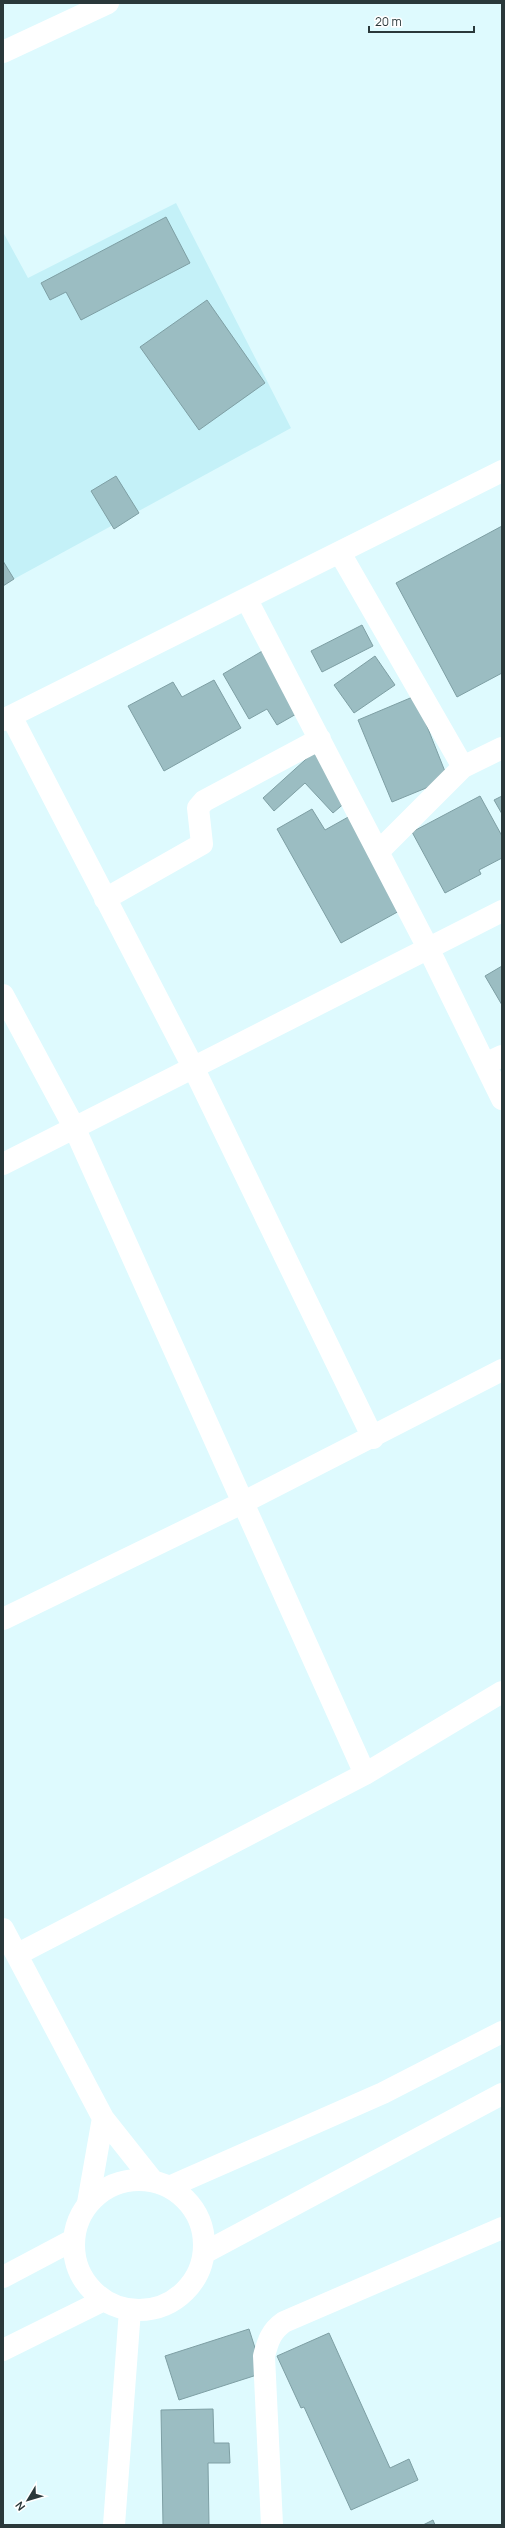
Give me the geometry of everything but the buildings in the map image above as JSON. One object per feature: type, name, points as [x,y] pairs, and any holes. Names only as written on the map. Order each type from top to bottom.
[{"type":"main road","points":[[3,52],[108,3]]},
{"type":"main road","points":[[373,1438],[193,1067],[105,899],[7,718],[247,600],[502,471]]},
{"type":"main road","points":[[340,553],[463,767]]},
{"type":"main road","points":[[247,600],[428,948],[493,1060],[502,1099]]},
{"type":"main road","points":[[105,899],[202,844],[198,808],[204,801],[320,739]]},
{"type":"main road","points":[[378,852],[463,767],[502,748]]},
{"type":"main road","points":[[3,1164],[502,911]]},
{"type":"main road","points":[[3,996],[74,1127],[242,1504],[365,1774]]},
{"type":"main road","points":[[3,1619],[242,1504],[373,1438],[502,1370]]},
{"type":"main road","points":[[18,1954],[365,1774],[502,1692]]},
{"type":"main road","points":[[3,1930],[18,1954],[103,2118],[161,2184],[185,2198],[197,2214],[203,2233],[204,2253],[198,2273],[187,2290],[170,2303],[151,2310],[130,2310],[104,2300],[86,2284],[76,2263],[73,2240],[78,2220],[88,2203],[103,2190],[124,2180],[161,2184],[383,2093],[502,2032]]},
{"type":"main road","points":[[204,2253],[502,2094]]},
{"type":"main road","points":[[88,2203],[103,2118]]},
{"type":"main road","points":[[272,2525],[264,2356],[268,2340],[274,2329],[284,2322],[502,2228]]},
{"type":"main road","points":[[3,2277],[73,2240]]},
{"type":"main road","points":[[3,2350],[104,2300]]},
{"type":"main road","points":[[114,2525],[130,2310]]},
{"type":"shaded area","points":[[176,203],[291,428],[3,585],[3,232],[28,278]]}]
